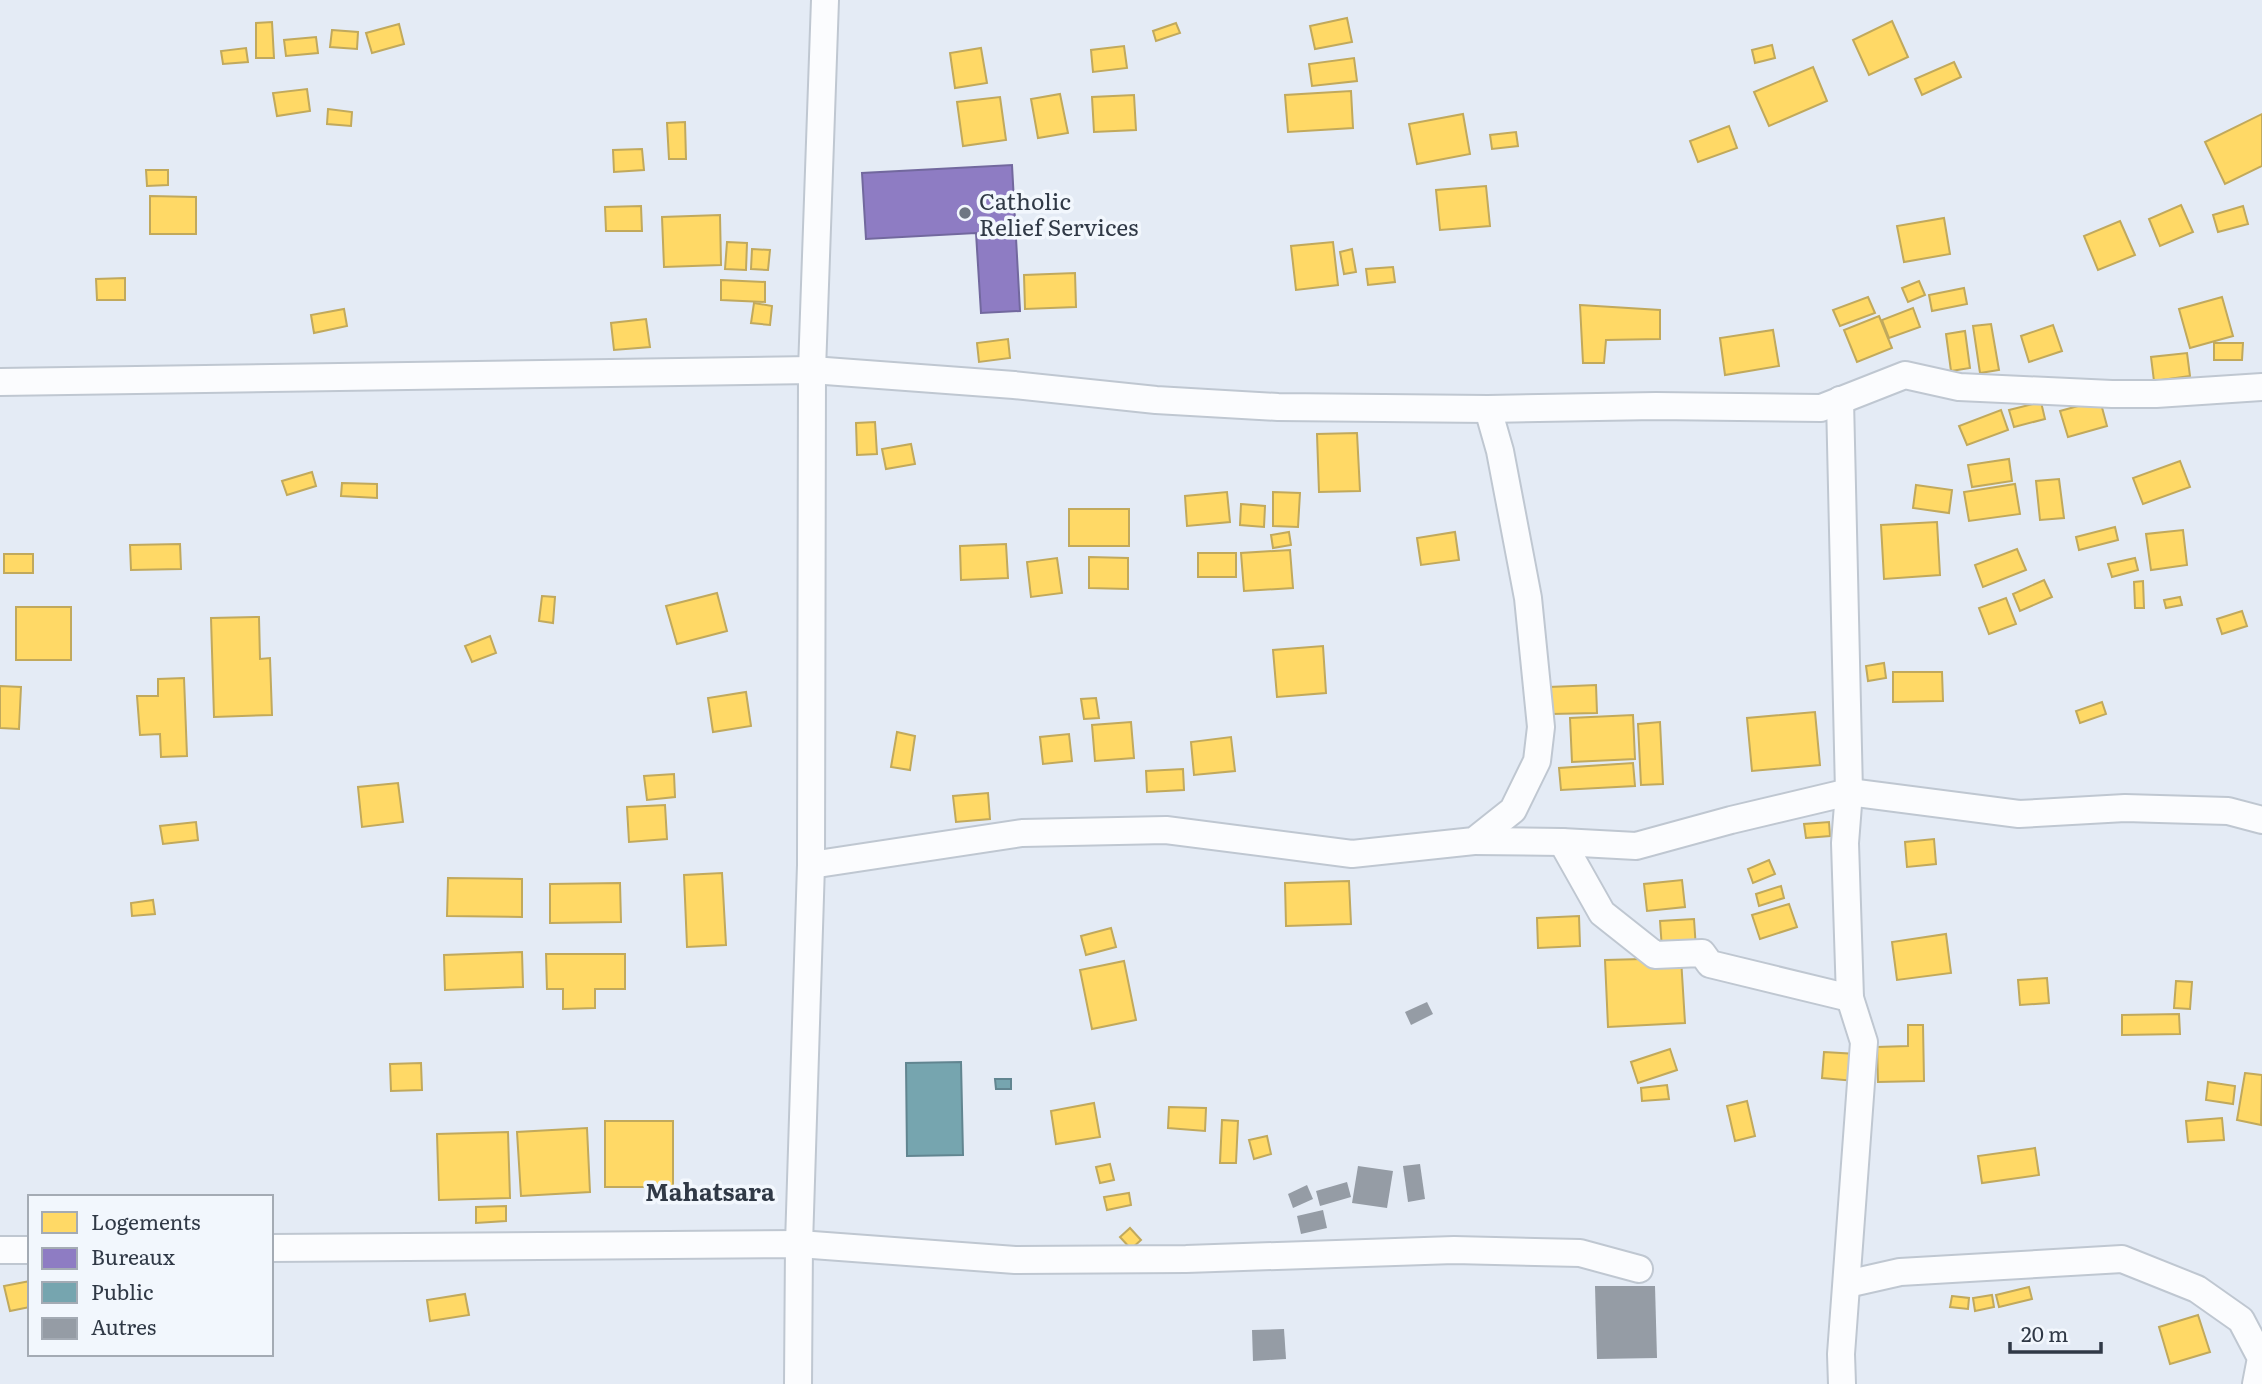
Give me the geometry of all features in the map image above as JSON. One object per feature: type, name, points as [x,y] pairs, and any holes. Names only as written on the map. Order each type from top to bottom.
[{"type":"street","points":[[798,1384],[799,1244],[811,865],[812,370],[825,0]]},
{"type":"street","points":[[0,382],[812,370],[1014,385],[1183,402],[1278,407],[1488,409],[1656,406],[1821,408],[1905,375],[1959,387],[2112,394],[2262,387]]},
{"type":"street","points":[[1840,400],[1849,792],[1845,843],[1850,998],[1864,1042],[1841,1354],[1842,1384]]},
{"type":"street","points":[[1474,841],[1513,810],[1537,761],[1541,727],[1528,598],[1500,451],[1488,409]]},
{"type":"street","points":[[811,865],[1022,833],[1166,830],[1352,854],[1474,841],[1636,846],[1849,792],[2019,814],[2125,808],[2228,811],[2262,820]]},
{"type":"street","points":[[1562,842],[1602,913],[1655,954],[1702,953],[1710,964],[1850,998]]},
{"type":"street","points":[[273,1248],[799,1244],[1015,1260],[1186,1259],[1454,1250],[1580,1253],[1639,1269]]},
{"type":"street","points":[[0,1250],[28,1250]]},
{"type":"street","points":[[1847,1284],[1900,1272],[2122,1259],[2197,1289],[2241,1320],[2261,1358],[2256,1384]]},
{"type":"building: Logements","points":[[1347,18],[1352,42],[1315,49],[1310,26]]},
{"type":"building: Logements","points":[[1892,21],[1908,57],[1869,75],[1853,40]]},
{"type":"building: Logements","points":[[272,22],[274,58],[256,58],[256,23]]},
{"type":"building: Logements","points":[[1176,23],[1180,33],[1156,41],[1153,31]]},
{"type":"building: Logements","points":[[399,24],[404,44],[372,53],[366,33]]},
{"type":"building: Logements","points":[[332,30],[358,32],[357,49],[330,47]]},
{"type":"building: Logements","points":[[316,37],[318,53],[286,56],[284,40]]},
{"type":"building: Logements","points":[[1772,45],[1775,58],[1755,63],[1752,50]]},
{"type":"building: Logements","points":[[1124,46],[1127,68],[1093,72],[1091,50]]},
{"type":"building: Logements","points":[[246,48],[248,62],[223,64],[221,51]]},
{"type":"building: Logements","points":[[981,48],[987,83],[955,88],[950,53]]},
{"type":"building: Logements","points":[[1354,58],[1357,81],[1312,86],[1309,64]]},
{"type":"building: Logements","points":[[1954,62],[1961,77],[1922,95],[1915,79]]},
{"type":"building: Logements","points":[[1813,67],[1827,101],[1769,126],[1754,92]]},
{"type":"building: Logements","points":[[307,89],[310,111],[277,116],[273,93]]},
{"type":"building: Logements","points":[[1351,91],[1353,128],[1288,132],[1285,95]]},
{"type":"building: Logements","points":[[1060,94],[1068,133],[1038,138],[1031,99]]},
{"type":"building: Logements","points":[[1134,95],[1136,130],[1094,132],[1092,97]]},
{"type":"building: Logements","points":[[1000,97],[1006,140],[963,146],[957,102]]},
{"type":"building: Logements","points":[[328,109],[352,112],[351,126],[327,124]]},
{"type":"building: Logements","points":[[1463,114],[1470,154],[1417,164],[1409,124]]},
{"type":"building: Logements","points":[[2262,114],[2262,166],[2225,184],[2205,142]]},
{"type":"building: Logements","points":[[685,122],[686,159],[669,159],[667,123]]},
{"type":"building: Logements","points":[[1729,126],[1737,148],[1698,162],[1690,141]]},
{"type":"building: Logements","points":[[1516,132],[1518,146],[1492,149],[1490,135]]},
{"type":"building: Logements","points":[[642,149],[644,170],[614,172],[613,150]]},
{"type":"building: Logements","points":[[146,170],[168,170],[168,185],[147,186]]},
{"type":"building: Logements","points":[[1486,186],[1490,226],[1440,230],[1436,190]]},
{"type":"building: Logements","points":[[150,196],[196,197],[196,234],[150,234]]},
{"type":"building: Logements","points":[[2181,205],[2193,232],[2160,246],[2149,219]]},
{"type":"building: Logements","points":[[641,206],[642,231],[606,231],[605,207]]},
{"type":"building: Logements","points":[[2243,206],[2248,224],[2218,232],[2213,215]]},
{"type":"building: Logements","points":[[720,215],[721,265],[664,267],[662,217]]},
{"type":"building: Logements","points":[[1944,218],[1950,254],[1904,262],[1897,226]]},
{"type":"building: Logements","points":[[2120,221],[2135,255],[2098,270],[2084,236]]},
{"type":"building: Logements","points":[[727,242],[747,243],[746,270],[725,269]]},
{"type":"building: Logements","points":[[1333,242],[1338,285],[1296,290],[1291,246]]},
{"type":"building: Logements","points":[[752,249],[770,250],[768,270],[751,269]]},
{"type":"building: Logements","points":[[1352,249],[1356,272],[1344,274],[1340,252]]},
{"type":"building: Logements","points":[[1393,267],[1395,282],[1368,285],[1366,269]]},
{"type":"building: Logements","points":[[1075,273],[1076,307],[1025,309],[1024,275]]},
{"type":"building: Logements","points":[[125,278],[125,300],[97,300],[96,279]]},
{"type":"building: Logements","points":[[721,280],[765,282],[765,302],[721,300]]},
{"type":"building: Logements","points":[[1919,281],[1925,295],[1908,302],[1902,288]]},
{"type":"building: Logements","points":[[1964,288],[1967,304],[1932,311],[1929,295]]},
{"type":"building: Logements","points":[[1868,297],[1875,313],[1840,326],[1833,310]]},
{"type":"building: Logements","points":[[2222,297],[2233,336],[2190,348],[2179,309]]},
{"type":"building: Logements","points":[[754,303],[772,306],[770,325],[751,323]]},
{"type":"building: Logements","points":[[1580,305],[1660,310],[1660,339],[1606,340],[1604,363],[1583,363]]},
{"type":"building: Logements","points":[[1913,308],[1920,327],[1889,338],[1882,320]]},
{"type":"building: Logements","points":[[344,309],[347,326],[314,333],[311,315]]},
{"type":"building: Logements","points":[[1879,316],[1892,348],[1857,362],[1844,330]]},
{"type":"building: Logements","points":[[646,319],[650,347],[614,350],[611,323]]},
{"type":"building: Logements","points":[[1991,324],[1999,370],[1980,373],[1973,326]]},
{"type":"building: Logements","points":[[2053,325],[2062,351],[2029,362],[2021,336]]},
{"type":"building: Logements","points":[[1773,330],[1779,366],[1725,375],[1720,338]]},
{"type":"building: Logements","points":[[1965,331],[1970,368],[1951,371],[1946,334]]},
{"type":"building: Logements","points":[[1008,339],[1010,358],[979,362],[977,343]]},
{"type":"building: Logements","points":[[2214,343],[2243,343],[2242,360],[2214,360]]},
{"type":"building: Logements","points":[[2187,353],[2190,376],[2154,381],[2151,357]]},
{"type":"building: Logements","points":[[2100,400],[2107,426],[2068,437],[2060,411]]},
{"type":"building: Logements","points":[[2041,402],[2045,419],[2014,427],[2009,410]]},
{"type":"building: Logements","points":[[2001,410],[2008,430],[1967,445],[1959,426]]},
{"type":"building: Logements","points":[[875,422],[877,454],[857,455],[856,423]]},
{"type":"building: Logements","points":[[1357,433],[1360,491],[1319,492],[1317,434]]},
{"type":"building: Logements","points":[[911,444],[915,464],[886,469],[882,449]]},
{"type":"building: Logements","points":[[2009,459],[2012,481],[1972,487],[1968,465]]},
{"type":"building: Logements","points":[[2180,461],[2190,487],[2143,504],[2133,478]]},
{"type":"building: Logements","points":[[312,472],[316,486],[287,495],[282,481]]},
{"type":"building: Logements","points":[[2059,479],[2064,518],[2040,520],[2036,481]]},
{"type":"building: Logements","points":[[342,483],[377,484],[377,498],[341,496]]},
{"type":"building: Logements","points":[[2015,484],[2020,514],[1969,521],[1964,492]]},
{"type":"building: Logements","points":[[1916,485],[1952,490],[1949,513],[1913,508]]},
{"type":"building: Logements","points":[[1227,492],[1230,522],[1187,526],[1185,496]]},
{"type":"building: Logements","points":[[1273,492],[1300,493],[1298,527],[1273,526]]},
{"type":"building: Logements","points":[[1241,504],[1265,506],[1264,527],[1240,525]]},
{"type":"building: Logements","points":[[1069,509],[1129,509],[1129,546],[1069,546]]},
{"type":"building: Logements","points":[[1937,522],[1940,575],[1884,579],[1881,525]]},
{"type":"building: Logements","points":[[2115,527],[2118,540],[2079,550],[2076,537]]},
{"type":"building: Logements","points":[[2183,530],[2187,565],[2151,570],[2146,534]]},
{"type":"building: Logements","points":[[1289,532],[1291,545],[1273,548],[1271,535]]},
{"type":"building: Logements","points":[[1455,532],[1459,560],[1421,565],[1417,538]]},
{"type":"building: Logements","points":[[180,544],[181,569],[131,570],[130,545]]},
{"type":"building: Logements","points":[[1006,544],[1008,578],[961,580],[960,546]]},
{"type":"building: Logements","points":[[2017,549],[2026,570],[1983,587],[1975,565]]},
{"type":"building: Logements","points":[[1290,550],[1293,588],[1244,591],[1241,553]]},
{"type":"building: Logements","points":[[1198,553],[1236,553],[1236,577],[1198,577]]},
{"type":"building: Logements","points":[[4,554],[33,554],[33,573],[4,573]]},
{"type":"building: Logements","points":[[1089,557],[1128,558],[1128,589],[1089,588]]},
{"type":"building: Logements","points":[[1057,558],[1062,593],[1031,597],[1027,562]]},
{"type":"building: Logements","points":[[2135,558],[2138,570],[2112,577],[2108,564]]},
{"type":"building: Logements","points":[[2044,580],[2052,597],[2020,611],[2013,594]]},
{"type":"building: Logements","points":[[2143,581],[2144,608],[2135,608],[2134,582]]},
{"type":"building: Logements","points":[[717,593],[727,631],[677,644],[666,606]]},
{"type":"building: Logements","points":[[542,596],[555,597],[553,623],[539,621]]},
{"type":"building: Logements","points":[[2180,597],[2182,605],[2166,608],[2164,600]]},
{"type":"building: Logements","points":[[2006,598],[2016,624],[1989,634],[1979,608]]},
{"type":"building: Logements","points":[[16,607],[71,607],[71,660],[16,660]]},
{"type":"building: Logements","points":[[2242,611],[2247,626],[2222,634],[2217,619]]},
{"type":"building: Logements","points":[[259,617],[260,659],[270,658],[272,715],[214,717],[211,618]]},
{"type":"building: Logements","points":[[490,636],[496,653],[472,662],[465,646]]},
{"type":"building: Logements","points":[[1323,646],[1326,693],[1277,697],[1273,650]]},
{"type":"building: Logements","points":[[1884,663],[1886,678],[1868,681],[1866,666]]},
{"type":"building: Logements","points":[[1893,672],[1942,672],[1943,701],[1893,702]]},
{"type":"building: Logements","points":[[184,678],[187,756],[161,757],[160,734],[140,735],[137,696],[158,696],[158,679]]},
{"type":"building: Logements","points":[[1596,685],[1597,713],[1551,714],[1549,687]]},
{"type":"building: Logements","points":[[0,686],[21,687],[19,729],[0,728]]},
{"type":"building: Logements","points":[[746,692],[751,726],[713,732],[708,698]]},
{"type":"building: Logements","points":[[1096,698],[1099,718],[1084,719],[1081,699]]},
{"type":"building: Logements","points":[[2102,702],[2106,714],[2080,723],[2076,711]]},
{"type":"building: Logements","points":[[1815,712],[1820,765],[1752,771],[1747,718]]},
{"type":"building: Logements","points":[[1633,715],[1635,759],[1572,762],[1570,718]]},
{"type":"building: Logements","points":[[1131,722],[1134,758],[1095,761],[1092,725]]},
{"type":"building: Logements","points":[[1660,722],[1663,784],[1641,785],[1638,724]]},
{"type":"building: Logements","points":[[897,732],[915,736],[910,770],[891,767]]},
{"type":"building: Logements","points":[[1069,734],[1072,761],[1043,764],[1040,737]]},
{"type":"building: Logements","points":[[1231,737],[1235,771],[1194,775],[1191,742]]},
{"type":"building: Logements","points":[[1633,763],[1635,786],[1561,790],[1559,768]]},
{"type":"building: Logements","points":[[1183,769],[1184,790],[1147,792],[1146,771]]},
{"type":"building: Logements","points":[[674,774],[675,797],[647,800],[644,776]]},
{"type":"building: Logements","points":[[398,783],[403,822],[362,827],[358,787]]},
{"type":"building: Logements","points":[[988,793],[990,819],[956,822],[953,796]]},
{"type":"building: Logements","points":[[665,805],[667,839],[629,842],[627,807]]},
{"type":"building: Logements","points":[[196,822],[198,840],[163,844],[160,826]]},
{"type":"building: Logements","points":[[1829,822],[1830,836],[1806,838],[1804,824]]},
{"type":"building: Logements","points":[[1934,839],[1936,864],[1907,867],[1905,842]]},
{"type":"building: Logements","points":[[1769,860],[1775,874],[1753,883],[1748,869]]},
{"type":"building: Logements","points":[[722,873],[726,945],[687,947],[684,875]]},
{"type":"building: Logements","points":[[448,878],[522,879],[522,917],[447,916]]},
{"type":"building: Logements","points":[[1682,880],[1685,907],[1647,911],[1644,884]]},
{"type":"building: Logements","points":[[1349,881],[1351,924],[1286,926],[1285,883]]},
{"type":"building: Logements","points":[[620,883],[621,922],[550,923],[550,884]]},
{"type":"building: Logements","points":[[1781,886],[1784,898],[1759,906],[1756,894]]},
{"type":"building: Logements","points":[[153,900],[155,914],[132,916],[131,903]]},
{"type":"building: Logements","points":[[1789,904],[1797,927],[1760,939],[1752,915]]},
{"type":"building: Logements","points":[[1579,916],[1580,946],[1538,948],[1537,918]]},
{"type":"building: Logements","points":[[1694,919],[1696,949],[1662,949],[1660,921]]},
{"type":"building: Logements","points":[[1111,928],[1116,947],[1086,955],[1081,936]]},
{"type":"building: Logements","points":[[1946,934],[1951,973],[1897,980],[1892,942]]},
{"type":"building: Logements","points":[[522,952],[523,987],[445,990],[444,955]]},
{"type":"building: Logements","points":[[546,954],[625,954],[625,989],[595,989],[595,1008],[563,1009],[563,989],[547,989]]},
{"type":"building: Logements","points":[[1681,958],[1685,1023],[1608,1027],[1605,960]]},
{"type":"building: Logements","points":[[1124,961],[1136,1020],[1092,1029],[1080,970]]},
{"type":"building: Logements","points":[[2047,978],[2049,1003],[2020,1005],[2018,980]]},
{"type":"building: Logements","points":[[2176,981],[2192,982],[2190,1009],[2174,1008]]},
{"type":"building: Logements","points":[[2179,1014],[2180,1034],[2122,1035],[2122,1015]]},
{"type":"building: Logements","points":[[1908,1025],[1923,1025],[1924,1081],[1878,1082],[1877,1047],[1908,1046]]},
{"type":"building: Logements","points":[[1670,1049],[1677,1070],[1638,1083],[1631,1062]]},
{"type":"building: Logements","points":[[1824,1052],[1857,1054],[1855,1081],[1822,1078]]},
{"type":"building: Logements","points":[[421,1063],[422,1090],[391,1091],[390,1064]]},
{"type":"building: Logements","points":[[2245,1073],[2262,1075],[2261,1125],[2237,1120]]},
{"type":"building: Logements","points":[[2208,1082],[2235,1086],[2233,1104],[2206,1100]]},
{"type":"building: Logements","points":[[1667,1085],[1669,1099],[1642,1101],[1641,1088]]},
{"type":"building: Logements","points":[[1747,1101],[1755,1136],[1735,1141],[1727,1106]]},
{"type":"building: Logements","points":[[1094,1103],[1100,1137],[1056,1144],[1051,1111]]},
{"type":"building: Logements","points":[[1169,1107],[1206,1108],[1205,1131],[1168,1128]]},
{"type":"building: Logements","points":[[2222,1118],[2224,1140],[2188,1142],[2186,1121]]},
{"type":"building: Logements","points":[[1222,1120],[1238,1121],[1236,1163],[1220,1163]]},
{"type":"building: Logements","points":[[605,1121],[673,1121],[673,1187],[605,1187]]},
{"type":"building: Logements","points":[[587,1128],[590,1192],[521,1196],[517,1132]]},
{"type":"building: Logements","points":[[508,1132],[510,1198],[439,1200],[437,1134]]},
{"type":"building: Logements","points":[[1267,1136],[1271,1154],[1254,1159],[1249,1140]]},
{"type":"building: Logements","points":[[2035,1148],[2039,1175],[1982,1183],[1978,1156]]},
{"type":"building: Logements","points":[[1110,1164],[1114,1180],[1100,1183],[1096,1167]]},
{"type":"building: Logements","points":[[1129,1193],[1131,1205],[1107,1210],[1104,1197]]},
{"type":"building: Logements","points":[[506,1206],[506,1221],[476,1223],[476,1207]]},
{"type":"building: Logements","points":[[1130,1228],[1141,1240],[1131,1249],[1120,1237]]},
{"type":"building: Logements","points":[[28,1281],[28,1307],[10,1311],[4,1286]]},
{"type":"building: Logements","points":[[2029,1287],[2032,1299],[1999,1307],[1996,1295]]},
{"type":"building: Logements","points":[[465,1294],[469,1315],[430,1321],[427,1300]]},
{"type":"building: Logements","points":[[1992,1295],[1994,1307],[1975,1311],[1973,1298]]},
{"type":"building: Logements","points":[[1952,1296],[1969,1298],[1968,1309],[1950,1307]]},
{"type":"building: Logements","points":[[2198,1315],[2210,1352],[2170,1364],[2159,1327]]},
{"type":"building: Bureaux","points":[[1012,165],[1020,311],[981,313],[976,233],[866,239],[862,173]]},
{"type":"building: Public","points":[[961,1062],[963,1155],[907,1156],[906,1063]]},
{"type":"building: Public","points":[[995,1079],[1011,1079],[1011,1089],[996,1089]]},
{"type":"building: Autres","points":[[1427,1002],[1433,1014],[1411,1025],[1405,1012]]},
{"type":"building: Autres","points":[[1420,1164],[1425,1199],[1408,1202],[1403,1166]]},
{"type":"building: Autres","points":[[1358,1166],[1393,1171],[1387,1208],[1352,1203]]},
{"type":"building: Autres","points":[[1347,1182],[1351,1197],[1320,1206],[1316,1191]]},
{"type":"building: Autres","points":[[1307,1185],[1313,1199],[1293,1208],[1288,1194]]},
{"type":"building: Autres","points":[[1323,1210],[1327,1228],[1301,1234],[1297,1216]]},
{"type":"building: Autres","points":[[1595,1286],[1655,1286],[1657,1358],[1597,1359]]},
{"type":"building: Autres","points":[[1284,1329],[1286,1359],[1253,1361],[1252,1330]]},
{"type":"place","name":"Catholic Relief Services","points":[[965,213]]},
{"type":"district","name":"Mahatsara","points":[[710,1190]]}]
